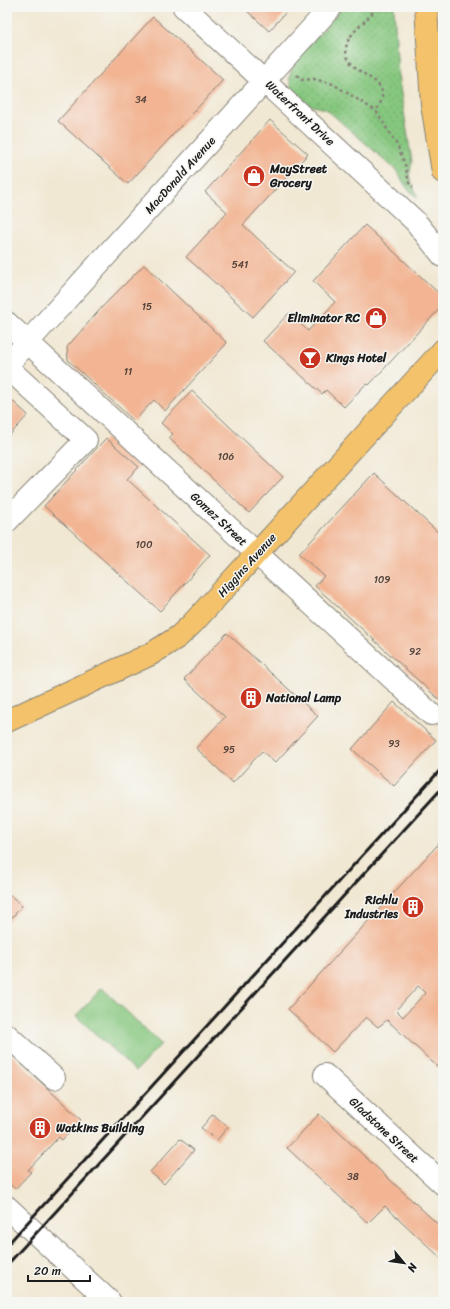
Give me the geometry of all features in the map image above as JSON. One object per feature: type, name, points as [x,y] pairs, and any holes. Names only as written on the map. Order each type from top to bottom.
[{"type":"main road","points":[[426,7],[429,80],[435,129],[442,168]]},
{"type":"main road","name":"Higgins Avenue","points":[[10,715],[151,654],[172,641],[192,624],[443,350]]},
{"type":"street","name":"Waterfront Drive","points":[[184,7],[415,221],[443,256]]},
{"type":"street","name":"MacDonald Avenue","points":[[7,366],[331,7]]},
{"type":"street","name":"Waterfront Drive","points":[[415,221],[443,240]]},
{"type":"street","name":"Gomez Street","points":[[7,323],[431,714]]},
{"type":"street","points":[[7,366],[86,440],[7,521]]},
{"type":"street","points":[[7,1035],[54,1078]]},
{"type":"street","name":"Gladstone Street","points":[[325,1075],[443,1184]]},
{"type":"street","points":[[7,1206],[110,1302]]},
{"type":"path","points":[[376,7],[373,13],[350,36],[346,50],[350,62],[380,86],[383,95],[382,102],[376,111]]},
{"type":"path","points":[[295,74],[302,80],[314,79],[333,84],[376,111],[397,145],[405,164],[409,183],[416,191]]},
{"type":"green space","points":[[343,7],[394,7],[398,75],[412,162],[409,176],[418,198],[407,188],[396,170],[326,109],[309,105],[292,89],[289,78],[293,64]]},
{"type":"green space","points":[[102,988],[161,1044],[136,1071],[76,1016]]},
{"type":"building","points":[[283,7],[287,11],[269,31],[244,8]]},
{"type":"building","points":[[153,17],[223,80],[128,184],[58,121]]},
{"type":"building","points":[[270,120],[308,154],[243,225],[294,272],[253,317],[186,257],[227,212],[205,192]]},
{"type":"building","name":"Eliminator RC","points":[[365,225],[443,297],[443,305],[369,385],[366,384],[344,407],[326,390],[322,394],[263,341],[289,313],[308,331],[335,302],[313,281]]},
{"type":"building","points":[[144,265],[227,343],[165,411],[154,400],[134,421],[68,360],[67,347],[103,306]]},
{"type":"building","points":[[192,391],[283,477],[249,513],[169,438],[173,434],[161,423]]},
{"type":"building","points":[[7,396],[28,415],[7,438]]},
{"type":"building","points":[[106,438],[139,467],[127,479],[210,555],[160,611],[44,506]]},
{"type":"building","points":[[374,473],[443,537],[443,703],[315,586],[324,576],[299,554]]},
{"type":"building","name":"National Lamp","points":[[227,633],[318,716],[275,763],[262,751],[233,783],[196,748],[225,717],[184,679]]},
{"type":"building","points":[[394,702],[436,740],[394,786],[352,749]]},
{"type":"building","name":"Richlu Industries","points":[[443,839],[443,1072],[387,1020],[378,1027],[366,1017],[333,1052],[288,1009]],"holes":[[[418,986],[425,993],[403,1017],[396,1010]]]},
{"type":"building","points":[[7,892],[22,906],[7,923]]},
{"type":"building","name":"Watkins Building","points":[[7,1050],[81,1120],[62,1140],[59,1137],[54,1142],[28,1170],[31,1172],[15,1189],[7,1182]]},
{"type":"building","points":[[213,1114],[228,1127],[217,1140],[201,1128]]},
{"type":"building","points":[[319,1114],[443,1229],[443,1260],[385,1206],[368,1223],[287,1148]]},
{"type":"building","points":[[180,1139],[194,1150],[164,1184],[150,1172]]},
{"type":"railway","points":[[7,1245],[443,767]]},
{"type":"railway","points":[[7,1265],[443,787]]},
{"type":"place","name":"MayStreet Grocery","points":[[254,176]]},
{"type":"place","name":"Eliminator RC","points":[[376,318]]},
{"type":"place","name":"Kings Hotel","points":[[310,358]]},
{"type":"place","name":"National Lamp","points":[[251,698]]},
{"type":"place","name":"Richlu Industries","points":[[413,907]]},
{"type":"place","name":"Watkins Building","points":[[40,1128]]}]
